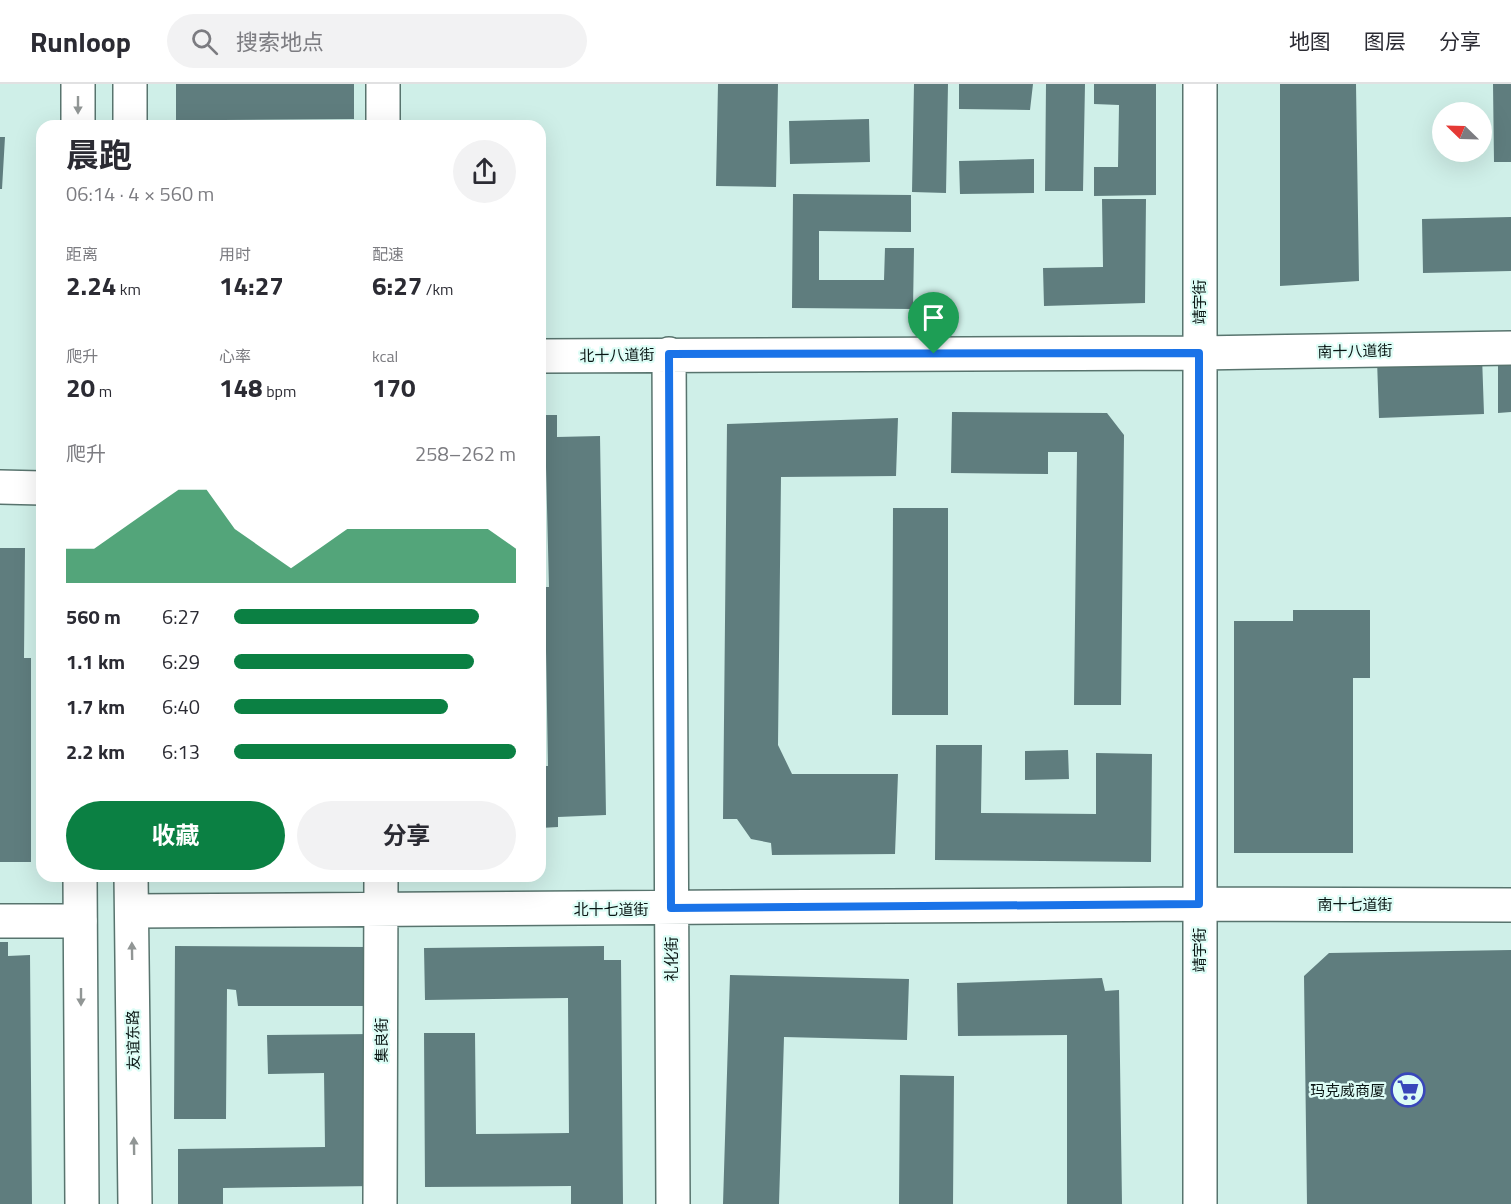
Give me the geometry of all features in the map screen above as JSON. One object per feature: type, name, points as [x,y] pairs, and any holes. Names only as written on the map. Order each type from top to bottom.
[{"type":"main road","points":[[78,84],[78,120]]},
{"type":"main road","points":[[130,84],[130,120]]},
{"type":"main road","points":[[383,84],[383,120]]},
{"type":"main road","name":"靖宇街","points":[[1200,84],[1200,1204]]},
{"type":"main road","name":"南十八道街","points":[[1199,353],[1511,348]]},
{"type":"main road","name":"北十八道街","points":[[546,356],[1199,353]]},
{"type":"main road","name":"礼化街","points":[[669,354],[673,1204]]},
{"type":"main road","points":[[0,488],[36,488]]},
{"type":"main road","points":[[80,882],[82,1204]]},
{"type":"main road","name":"友谊东路","points":[[131,882],[135,1204]]},
{"type":"main road","name":"集良街","points":[[380,1204],[381,882]]},
{"type":"main road","name":"南十七道街","points":[[1199,904],[1511,905]]},
{"type":"main road","name":"北十七道街","points":[[132,911],[1199,904]]},
{"type":"main road","points":[[0,921],[80,921]]},
{"type":"building","points":[[176,84],[354,84],[354,119],[176,120]]},
{"type":"building","points":[[718,84],[778,84],[776,187],[716,186]]},
{"type":"building","points":[[914,84],[948,84],[946,193],[912,192]]},
{"type":"building","points":[[959,84],[1033,84],[1030,110],[959,109]]},
{"type":"building","points":[[1046,84],[1085,84],[1083,191],[1045,191]]},
{"type":"building","points":[[1094,84],[1156,84],[1156,195],[1094,196],[1094,167],[1118,167],[1119,105],[1094,104]]},
{"type":"building","points":[[1280,84],[1356,84],[1359,281],[1280,286]]},
{"type":"building","points":[[1493,84],[1511,84],[1511,162],[1494,162]]},
{"type":"building","points":[[869,119],[870,162],[790,164],[789,121]]},
{"type":"building","points":[[0,137],[5,137],[2,189],[0,189]]},
{"type":"building","points":[[1034,159],[1034,193],[960,194],[959,161]]},
{"type":"building","points":[[793,194],[911,195],[911,232],[819,231],[819,280],[884,280],[885,248],[914,248],[913,309],[792,308]]},
{"type":"building","points":[[1102,199],[1146,199],[1145,303],[1044,306],[1043,268],[1103,267]]},
{"type":"building","points":[[1511,217],[1511,271],[1423,273],[1422,219]]},
{"type":"building","points":[[1482,356],[1484,414],[1379,418],[1377,360]]},
{"type":"building","points":[[1498,359],[1511,359],[1511,412],[1498,413]]},
{"type":"building","points":[[952,412],[1107,413],[1124,435],[1121,705],[1074,705],[1077,452],[1048,452],[1048,474],[951,473]]},
{"type":"building","points":[[546,415],[557,415],[557,437],[600,436],[606,815],[558,817],[558,827],[546,828],[546,766],[548,766],[546,587],[549,587]]},
{"type":"building","points":[[898,418],[896,476],[781,477],[778,745],[792,774],[898,774],[895,854],[772,855],[771,843],[751,839],[737,819],[723,819],[727,424]]},
{"type":"building","points":[[893,508],[948,508],[948,715],[892,715]]},
{"type":"building","points":[[0,548],[25,548],[24,658],[31,658],[31,862],[0,862]]},
{"type":"building","points":[[1293,610],[1370,610],[1370,678],[1353,678],[1353,853],[1234,853],[1234,621],[1293,621]]},
{"type":"building","points":[[936,745],[982,745],[981,813],[1096,814],[1096,753],[1152,754],[1151,862],[935,860]]},
{"type":"building","points":[[1068,750],[1069,779],[1025,780],[1025,751]]},
{"type":"building","points":[[0,942],[8,942],[8,956],[30,955],[32,1204],[0,1204]]},
{"type":"building","points":[[175,946],[369,947],[369,1006],[238,1006],[236,990],[227,989],[226,1119],[174,1119]]},
{"type":"building","points":[[604,946],[604,960],[621,960],[623,1204],[571,1204],[571,1186],[425,1187],[424,1033],[475,1033],[476,1134],[569,1133],[568,998],[425,1000],[424,948]]},
{"type":"building","name":"玛克威商厦","points":[[1511,950],[1511,1204],[1307,1204],[1304,976],[1329,953]]},
{"type":"building","points":[[730,975],[909,979],[907,1040],[784,1037],[779,1204],[723,1204]]},
{"type":"building","points":[[1102,978],[1105,991],[1119,990],[1122,1204],[1067,1204],[1067,1035],[958,1036],[957,983]]},
{"type":"building","points":[[374,1034],[375,1186],[223,1188],[223,1204],[178,1204],[178,1149],[325,1147],[324,1073],[268,1074],[267,1035]]},
{"type":"building","points":[[900,1075],[954,1076],[953,1204],[899,1204]]},
{"type":"place","name":"玛克威商厦","points":[[1408,1090]]},
{"type":"route","points":[[1199,353],[1199,904],[671,908],[669,354],[934,354],[1199,353]]}]
